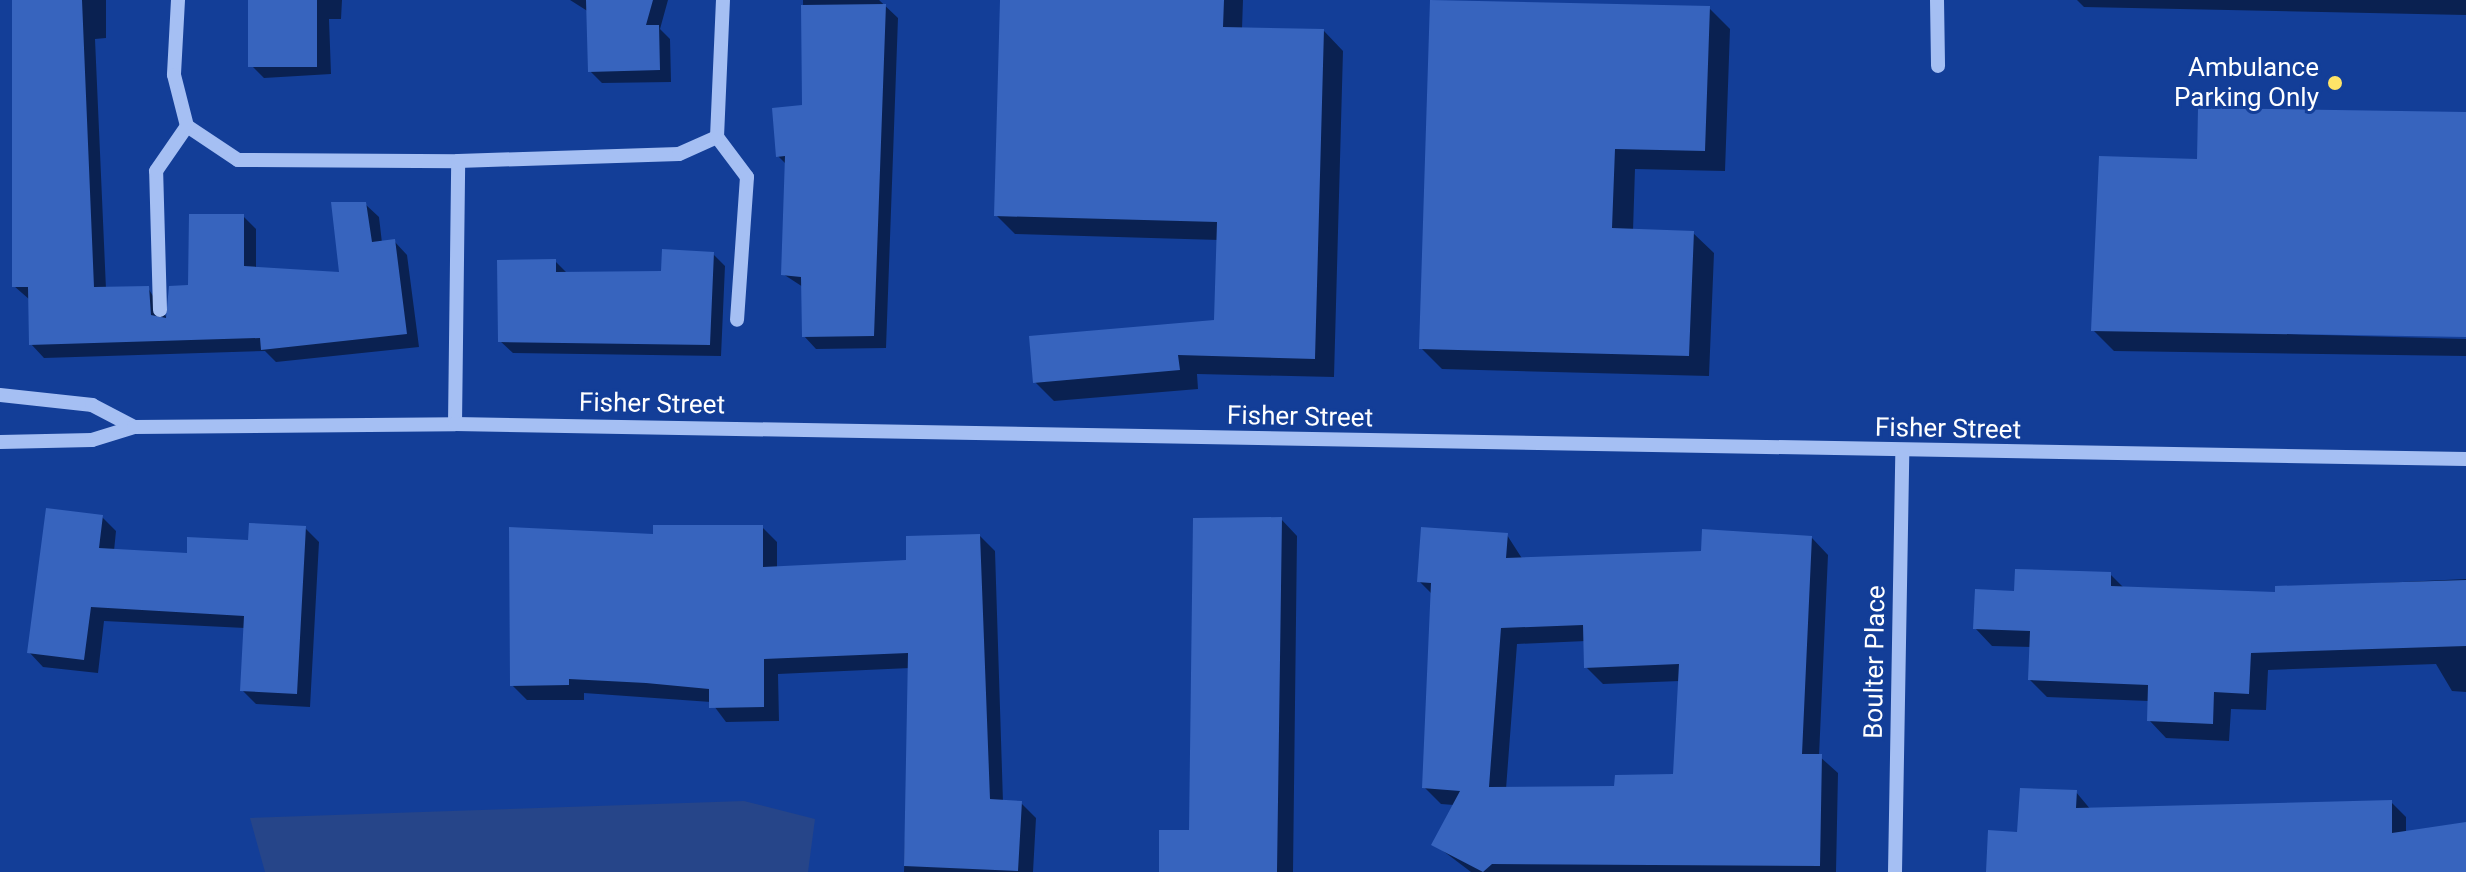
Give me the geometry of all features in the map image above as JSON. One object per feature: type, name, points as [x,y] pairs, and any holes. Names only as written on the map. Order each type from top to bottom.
[{"type":"street","points":[[178,0],[174,75],[187,126],[238,160],[458,161],[679,154],[717,137]]},
{"type":"street","points":[[723,0],[717,137],[747,177],[737,320]]},
{"type":"street","points":[[1937,0],[1938,66]]},
{"type":"street","points":[[160,310],[156,171],[187,126]]},
{"type":"street","points":[[455,424],[458,161]]},
{"type":"street","name":"Fisher Street","points":[[0,395],[92,405],[134,427]]},
{"type":"street","name":"Fisher Street","points":[[0,442],[92,440],[134,427],[455,424],[1902,453],[2466,459]]},
{"type":"street","name":"Boulter Place","points":[[1895,872],[1902,453]]},
{"type":"water","points":[[744,801],[815,819],[808,872],[265,872],[250,818]]},
{"type":"building","points":[[12,0],[82,0],[94,287],[149,286],[151,315],[166,318],[169,286],[188,285],[189,214],[244,214],[244,266],[339,272],[331,202],[366,202],[372,242],[395,239],[407,334],[261,350],[260,338],[29,345],[28,287],[12,287]]},
{"type":"building","points":[[248,0],[317,0],[317,67],[248,67]]},
{"type":"building","points":[[586,0],[653,0],[646,25],[659,25],[660,70],[588,72]]},
{"type":"building","points":[[1000,0],[1224,0],[1223,27],[1324,29],[1315,359],[1178,355],[1180,370],[1033,383],[1029,336],[1214,320],[1217,222],[994,216]]},
{"type":"building","points":[[1430,0],[1710,6],[1705,151],[1615,149],[1612,228],[1694,231],[1689,356],[1419,349]]},
{"type":"building","points":[[886,4],[874,336],[802,337],[801,277],[781,275],[785,156],[776,157],[772,108],[802,105],[801,5]]},
{"type":"building","points":[[2198,108],[2466,112],[2466,337],[2091,331],[2099,156],[2197,159]]},
{"type":"building","points":[[662,249],[714,252],[710,345],[498,342],[497,260],[556,259],[556,272],[661,271]]},
{"type":"building","points":[[46,508],[103,515],[99,548],[187,553],[187,537],[248,540],[249,523],[306,526],[297,694],[240,691],[244,616],[91,607],[84,660],[27,653]]},
{"type":"building","points":[[1282,517],[1277,872],[1159,872],[1159,830],[1189,830],[1193,518]]},
{"type":"building","points":[[653,525],[763,525],[763,567],[906,560],[906,536],[980,534],[990,799],[1022,801],[1018,871],[904,866],[908,653],[764,659],[764,707],[709,708],[709,689],[646,683],[569,679],[569,685],[510,686],[509,527],[653,534]]},
{"type":"building","points":[[1421,527],[1508,533],[1506,558],[1701,551],[1702,529],[1812,536],[1802,754],[1822,754],[1820,866],[1492,864],[1483,872],[1431,845],[1460,791],[1422,788],[1431,583],[1417,582]],"holes":[[[1583,625],[1584,668],[1679,664],[1673,774],[1615,775],[1614,786],[1489,787],[1501,628]]]},
{"type":"building","points":[[2015,569],[2111,572],[2111,586],[2275,592],[2275,586],[2466,580],[2466,646],[2251,653],[2249,694],[2214,692],[2213,724],[2147,721],[2148,685],[2028,680],[2030,631],[1973,629],[1975,589],[2014,591]]},
{"type":"building","points":[[2020,788],[2077,790],[2076,808],[2392,800],[2392,833],[2466,822],[2466,872],[1986,872],[1988,830],[2017,832]]},
{"type":"place","name":"Ambulance Parking Only","points":[[2335,83]]}]
